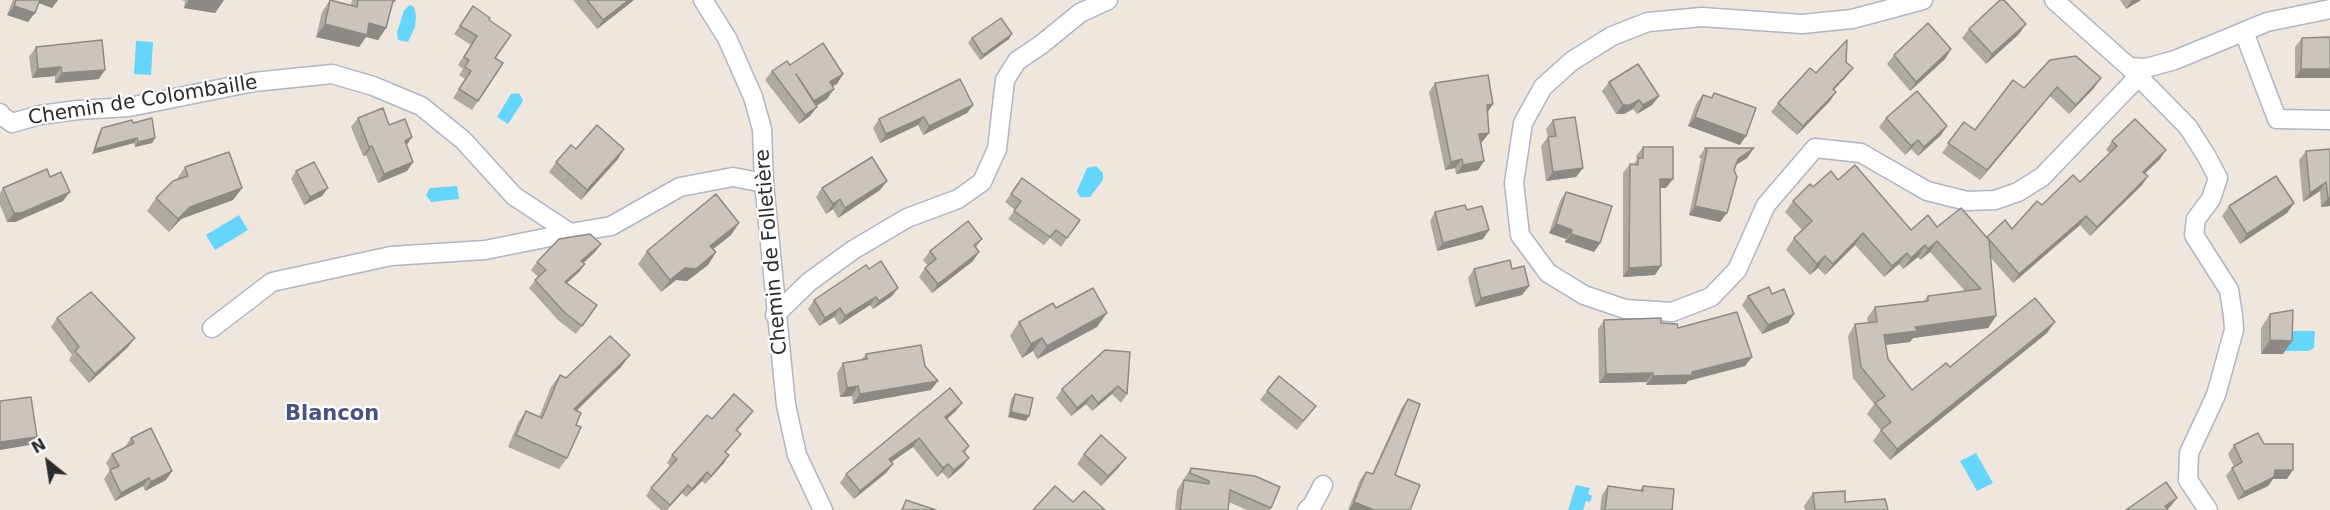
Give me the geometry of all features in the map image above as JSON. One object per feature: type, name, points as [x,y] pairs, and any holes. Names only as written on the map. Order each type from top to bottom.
[{"type":"street","name":"Chemin de Folletière","points":[[703,0],[727,38],[753,97],[762,129],[775,315],[786,405],[797,455],[823,510]]},
{"type":"street","points":[[775,315],[809,282],[853,250],[907,218],[958,199],[982,182],[997,149],[1005,80],[1017,61],[1080,13],[1108,0]]},
{"type":"street","points":[[1923,0],[1852,19],[1802,24],[1702,17],[1648,22],[1612,36],[1572,61],[1543,87],[1523,123],[1514,183],[1520,235],[1548,273],[1584,295],[1625,309],[1672,312],[1711,297],[1737,270],[1766,205],[1815,148],[1861,153],[1926,191],[1967,201],[1995,200],[2018,192],[2043,177],[2134,71],[2175,60],[2267,22],[2330,9]]},
{"type":"street","points":[[2054,0],[2134,71],[2188,127],[2218,178],[2211,199],[2196,219],[2194,235],[2229,290],[2234,315],[2234,330],[2216,395],[2189,453],[2188,480],[2208,510]]},
{"type":"street","points":[[2244,32],[2277,119],[2330,120]]},
{"type":"street","name":"Chemin de Colombaille","points":[[0,113],[12,123],[40,115],[129,107],[254,82],[332,74],[373,86],[421,106],[463,140],[514,196],[570,233]]},
{"type":"street","points":[[212,328],[272,282],[391,256],[484,250],[611,226],[680,187],[733,177],[764,183]]},
{"type":"street","points":[[1306,510],[1313,504],[1323,485]]},
{"type":"water","points":[[410,5],[414,7],[416,16],[415,27],[408,42],[398,40],[397,33],[404,10]]},
{"type":"water","points":[[136,41],[153,42],[151,75],[134,74]]},
{"type":"water","points":[[519,93],[523,101],[508,124],[497,117],[511,94]]},
{"type":"water","points":[[1096,166],[1103,173],[1103,180],[1090,197],[1080,197],[1077,191],[1087,168]]},
{"type":"water","points":[[457,186],[459,199],[431,202],[426,195],[430,188]]},
{"type":"water","points":[[239,215],[248,230],[215,250],[206,235]]},
{"type":"water","points":[[2287,331],[2315,331],[2314,348],[2308,351],[2284,351]]},
{"type":"water","points":[[1976,453],[1993,483],[1977,491],[1960,461]]},
{"type":"water","points":[[1576,485],[1590,488],[1588,494],[1592,496],[1590,502],[1586,501],[1583,510],[1568,510]]},
{"type":"building","points":[[16,0],[40,0],[35,13],[14,6]]},
{"type":"building","points":[[330,0],[357,7],[358,0],[395,1],[393,1],[386,28],[369,23],[367,35],[325,24]]},
{"type":"building","points":[[587,0],[629,0],[603,20]]},
{"type":"building","points":[[2000,0],[2004,0],[2026,24],[1992,54],[1969,29]]},
{"type":"building","points":[[473,6],[511,35],[495,58],[503,63],[478,101],[459,89],[471,71],[465,67],[469,60],[464,57],[477,36],[460,26]]},
{"type":"building","points":[[1001,18],[1012,34],[983,55],[972,38]]},
{"type":"building","points":[[1928,23],[1951,49],[1916,82],[1894,55]]},
{"type":"building","points":[[2330,37],[2330,69],[2301,69],[2302,38]]},
{"type":"building","points":[[102,40],[105,70],[62,73],[61,67],[38,69],[36,47]]},
{"type":"building","points":[[1847,40],[1846,62],[1853,68],[1833,89],[1836,92],[1803,126],[1778,103],[1810,68],[1816,73]]},
{"type":"building","points":[[823,43],[843,74],[830,82],[834,89],[814,101],[796,74],[817,107],[805,115],[772,71],[787,61],[790,65]]},
{"type":"building","points":[[2076,56],[2101,78],[2076,105],[2057,87],[1987,170],[1948,143],[1964,122],[1975,130],[2013,80],[2024,88],[2050,60]]},
{"type":"building","points":[[1638,64],[1659,96],[1643,105],[1639,100],[1630,105],[1623,105],[1609,82]]},
{"type":"building","points":[[1488,75],[1493,104],[1487,105],[1489,133],[1479,134],[1484,161],[1463,165],[1462,159],[1451,162],[1435,83]]},
{"type":"building","points":[[960,79],[973,105],[929,126],[924,117],[886,134],[879,119]]},
{"type":"building","points":[[1917,91],[1947,126],[1924,147],[1918,140],[1911,146],[1886,118]]},
{"type":"building","points":[[1714,93],[1756,108],[1746,136],[1695,117],[1703,95],[1712,98]]},
{"type":"building","points":[[383,108],[389,125],[405,119],[412,137],[405,141],[413,162],[384,174],[372,146],[369,147],[358,118]]},
{"type":"building","points":[[1575,117],[1583,168],[1553,172],[1548,137],[1556,136],[1553,120]]},
{"type":"building","points":[[152,118],[155,138],[138,142],[137,138],[95,149],[102,128],[132,120],[133,123]]},
{"type":"building","points":[[2135,119],[2166,150],[2143,172],[2148,176],[2097,227],[2086,216],[2019,274],[1987,237],[2005,220],[2012,229],[2037,201],[2042,205],[2073,175],[2080,182],[2117,146],[2112,141]]},
{"type":"building","points":[[597,125],[624,149],[587,190],[556,162],[571,145],[576,149]]},
{"type":"building","points":[[1643,147],[1673,147],[1673,179],[1660,179],[1661,266],[1629,268],[1630,164],[1638,165],[1638,158],[1643,158]]},
{"type":"building","points":[[1705,148],[1754,148],[1738,159],[1734,170],[1737,177],[1727,213],[1695,206],[1707,150]]},
{"type":"building","points":[[2330,149],[2330,198],[2328,198],[2326,182],[2310,193],[2306,151]]},
{"type":"building","points":[[229,152],[242,188],[190,207],[178,219],[156,198],[173,181],[188,176],[185,167]]},
{"type":"building","points":[[872,157],[887,181],[845,208],[840,199],[833,204],[822,188]]},
{"type":"building","points":[[314,162],[328,188],[310,197],[296,171]]},
{"type":"building","points":[[1855,165],[1911,230],[1928,215],[1937,227],[1961,208],[1989,240],[1996,316],[1915,327],[1918,331],[1884,335],[1888,359],[1912,390],[1946,363],[1950,367],[2035,298],[2055,322],[1897,449],[1881,430],[1891,422],[1875,403],[1885,396],[1861,367],[1855,324],[1877,322],[1875,307],[1928,301],[1928,296],[1981,289],[1937,241],[1928,249],[1925,245],[1911,258],[1907,253],[1892,266],[1863,233],[1833,264],[1825,256],[1817,264],[1794,238],[1812,221],[1793,201],[1810,184],[1813,187],[1831,171],[1838,180]]},
{"type":"building","points":[[47,169],[50,177],[61,172],[70,192],[21,213],[14,213],[3,188]]},
{"type":"building","points":[[2276,176],[2294,203],[2247,234],[2229,206]]},
{"type":"building","points":[[1022,178],[1080,220],[1067,238],[1056,230],[1050,237],[1014,211],[1021,201],[1011,194]]},
{"type":"building","points":[[1566,192],[1612,206],[1600,243],[1571,234],[1572,230],[1556,224]]},
{"type":"building","points":[[716,194],[739,223],[710,246],[716,252],[696,269],[685,268],[670,280],[647,251]]},
{"type":"building","points":[[1465,205],[1467,210],[1482,206],[1489,230],[1443,243],[1435,212]]},
{"type":"building","points":[[968,221],[982,239],[974,245],[979,252],[938,284],[925,268],[936,259],[930,251]]},
{"type":"building","points":[[590,234],[601,244],[581,261],[585,264],[565,282],[597,305],[582,326],[565,313],[535,280],[546,270],[537,262],[559,239]]},
{"type":"building","points":[[1510,260],[1512,269],[1524,266],[1529,286],[1481,298],[1474,269]]},
{"type":"building","points":[[881,261],[898,288],[879,301],[876,297],[845,316],[840,308],[825,318],[814,300],[866,265],[869,269]]},
{"type":"building","points":[[1769,287],[1772,294],[1784,289],[1794,314],[1768,325],[1748,296]]},
{"type":"building","points":[[1093,288],[1107,313],[1047,346],[1042,338],[1031,344],[1019,322],[1053,303],[1056,308]]},
{"type":"building","points":[[91,292],[135,338],[95,374],[75,351],[79,347],[57,318]]},
{"type":"building","points":[[2293,310],[2292,341],[2270,340],[2270,314]]},
{"type":"building","points":[[1737,312],[1752,357],[1692,372],[1692,375],[1606,374],[1604,320],[1661,318],[1661,323],[1677,324],[1678,328]]},
{"type":"building","points":[[610,336],[630,355],[574,409],[581,413],[576,425],[581,427],[567,458],[516,435],[526,411],[542,418],[560,375],[566,378]]},
{"type":"building","points":[[921,345],[925,366],[938,381],[860,394],[858,386],[847,388],[843,363],[867,359],[866,354]]},
{"type":"building","points":[[1105,350],[1130,352],[1127,394],[1118,386],[1098,403],[1092,395],[1077,408],[1062,389]]},
{"type":"building","points":[[1279,376],[1316,406],[1303,421],[1267,391]]},
{"type":"building","points":[[950,388],[962,403],[945,417],[969,446],[963,451],[969,458],[954,470],[948,464],[943,468],[919,438],[889,459],[893,464],[860,491],[846,474]]},
{"type":"building","points":[[734,394],[753,411],[736,430],[741,434],[725,452],[729,455],[711,476],[707,472],[692,489],[688,485],[670,505],[651,488],[677,459],[672,455],[707,415],[712,419]]},
{"type":"building","points":[[1015,394],[1033,398],[1029,416],[1011,412]]},
{"type":"building","points":[[31,397],[37,437],[0,442],[0,401]]},
{"type":"building","points":[[1408,399],[1420,404],[1395,475],[1420,485],[1410,510],[1374,510],[1354,502],[1366,472],[1373,474]]},
{"type":"building","points":[[151,428],[172,471],[151,482],[149,478],[121,493],[110,470],[119,466],[112,454],[134,443],[131,438]]},
{"type":"building","points":[[2258,433],[2264,444],[2293,444],[2293,470],[2275,470],[2274,477],[2244,492],[2232,468],[2242,462],[2234,445]]},
{"type":"building","points":[[1101,435],[1126,458],[1108,476],[1084,454]]},
{"type":"building","points":[[1191,468],[1255,476],[1280,487],[1271,508],[1230,490],[1228,510],[1180,510],[1184,480],[1209,484],[1209,481],[1190,473]]},
{"type":"building","points":[[2166,482],[2177,498],[2165,506],[2168,510],[2126,510]]},
{"type":"building","points":[[1055,486],[1073,502],[1084,491],[1105,510],[1033,510]]},
{"type":"building","points":[[1608,486],[1643,491],[1643,486],[1674,489],[1672,510],[1605,510]]},
{"type":"building","points":[[1845,491],[1845,502],[1885,499],[1888,510],[1815,510],[1813,493]]},
{"type":"building","points":[[906,500],[936,510],[902,510]]},
{"type":"district","name":"Blancon","points":[[332,415]]}]
